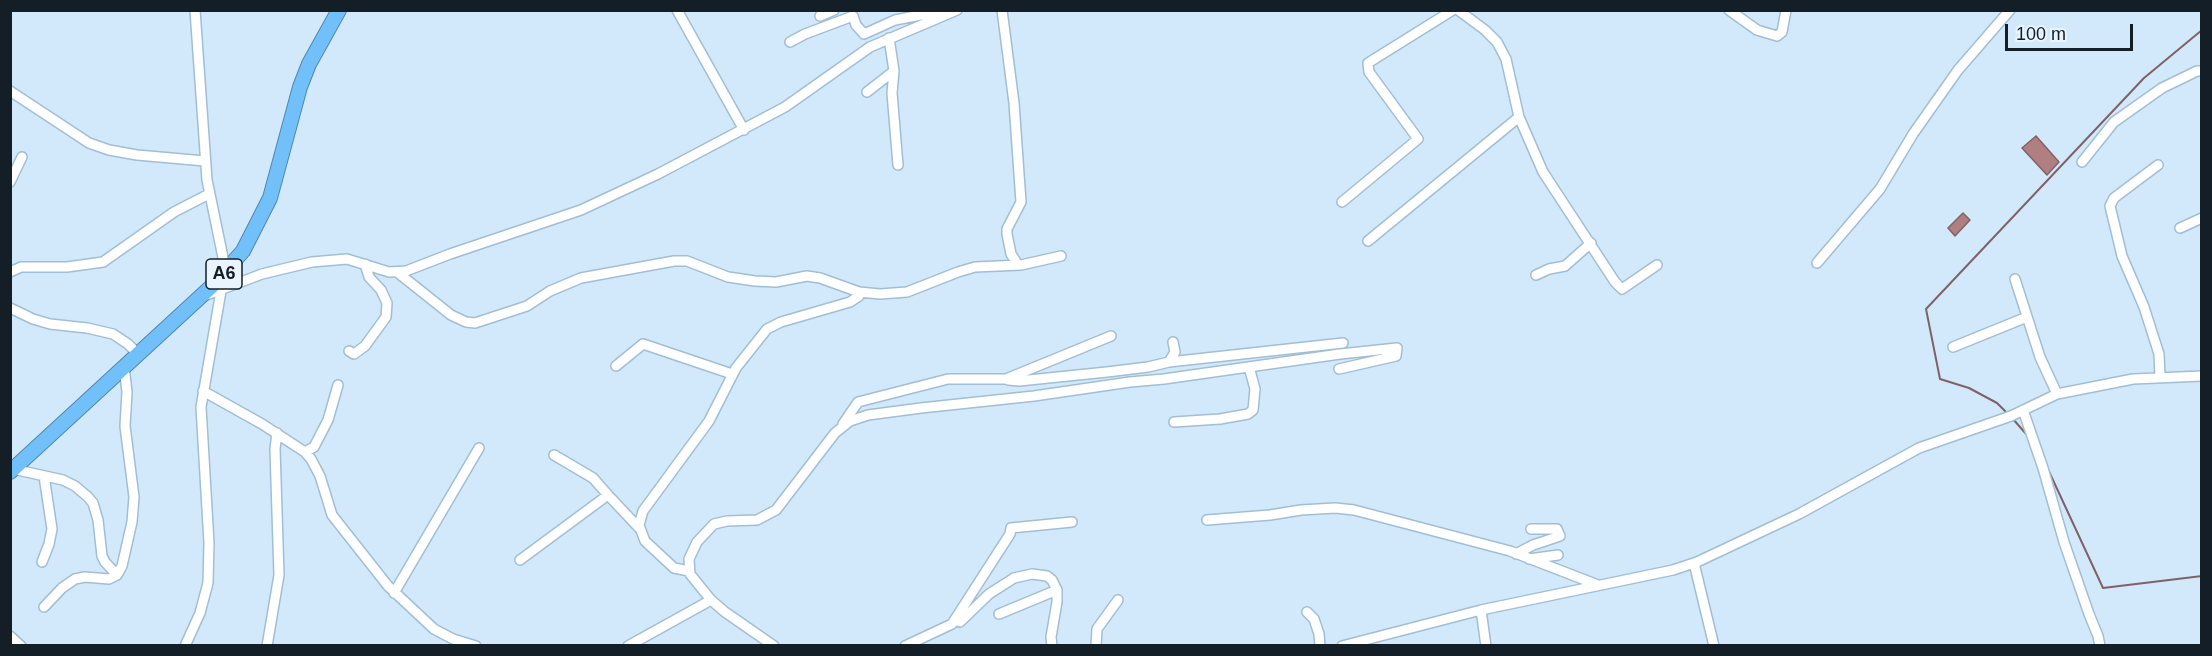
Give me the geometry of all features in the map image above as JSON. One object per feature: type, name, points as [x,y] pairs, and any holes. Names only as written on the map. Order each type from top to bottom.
[{"type":"highway","name":"A6","points":[[12,470],[201,297],[226,272],[248,244],[266,208],[277,177],[300,87],[321,41],[339,10]]},
{"type":"street","points":[[195,10],[205,161],[209,194],[226,272]]},
{"type":"street","points":[[677,10],[744,130]]},
{"type":"street","points":[[820,16],[834,10]]},
{"type":"street","points":[[790,42],[863,10]]},
{"type":"street","points":[[201,297],[262,274],[303,263],[347,259],[383,271],[397,273],[581,210],[785,108],[862,52],[889,38],[957,10]]},
{"type":"street","points":[[1002,10],[1014,103],[1021,202],[1007,229],[1007,234],[1011,254],[1018,266]]},
{"type":"street","points":[[1342,202],[1418,139],[1369,72],[1368,63],[1453,10]]},
{"type":"street","points":[[1458,10],[1497,42],[1506,59],[1519,117],[1543,172],[1600,260],[1622,289],[1657,265]]},
{"type":"street","points":[[1729,10],[1757,30],[1777,36],[1782,33],[1786,10]]},
{"type":"street","points":[[1817,263],[1879,190],[1913,134],[1958,70],[2010,10]]},
{"type":"street","points":[[853,16],[856,25],[864,34],[894,20],[926,14],[945,15]]},
{"type":"street","points":[[889,38],[894,71],[892,93],[898,165]]},
{"type":"street","points":[[867,92],[894,71]]},
{"type":"street","points":[[2082,162],[2114,122],[2162,88],[2197,71],[2202,71]]},
{"type":"street","points":[[10,91],[89,143],[109,150],[137,155],[205,161]]},
{"type":"street","points":[[1368,241],[1519,117]]},
{"type":"street","points":[[10,182],[22,157]]},
{"type":"street","points":[[2158,165],[2114,198],[2110,206],[2122,256],[2144,306],[2159,354],[2160,377]]},
{"type":"street","points":[[10,273],[21,267],[67,267],[103,262],[174,212],[209,194]]},
{"type":"street","points":[[2180,228],[2202,218]]},
{"type":"street","points":[[1536,275],[1549,269],[1565,266],[1590,243]]},
{"type":"street","points":[[397,273],[451,315],[466,322],[475,323],[527,306],[550,291],[581,278],[674,261],[687,261],[728,277],[776,282],[807,276],[820,278],[859,292],[880,294],[907,292],[975,267],[1018,266],[1061,256]]},
{"type":"street","points":[[349,351],[354,354],[365,346],[386,317],[387,303],[381,290],[369,277],[365,264]]},
{"type":"street","points":[[2015,279],[2040,357],[2057,394]]},
{"type":"street","points":[[185,645],[205,598],[209,560],[201,422],[203,391],[221,291]]},
{"type":"street","points":[[640,529],[643,511],[709,421],[732,374],[751,347],[771,327],[850,302],[859,296],[859,292]]},
{"type":"street","points":[[10,308],[50,324],[93,329],[113,334],[138,354]]},
{"type":"street","points":[[1953,347],[2027,317]]},
{"type":"street","points":[[1006,379],[1111,336]]},
{"type":"street","points":[[1169,362],[1175,352],[1173,342]]},
{"type":"street","points":[[774,645],[711,600],[689,571],[688,562],[692,552],[708,530],[722,522],[757,520],[772,514],[783,503],[858,402],[948,379],[1019,381],[1343,343]]},
{"type":"street","points":[[616,366],[643,345],[732,374]]},
{"type":"street","points":[[842,426],[850,421],[875,414],[1034,396],[1397,348],[1396,356],[1339,369]]},
{"type":"street","points":[[44,607],[62,588],[75,579],[85,577],[105,580],[117,575],[122,566],[134,497],[125,426],[127,392],[124,366]]},
{"type":"street","points":[[1174,422],[1220,419],[1248,414],[1253,410],[1255,389],[1249,367]]},
{"type":"street","points":[[1342,645],[1481,610],[1673,570],[1694,563],[1799,514],[1919,448],[2000,420],[2057,394],[2116,381],[2202,376]]},
{"type":"street","points":[[305,452],[314,447],[328,420],[338,386]]},
{"type":"street","points":[[203,391],[277,433],[305,452],[316,468],[328,508],[339,527],[394,593],[445,636],[476,645]]},
{"type":"street","points":[[2020,411],[2043,468],[2067,550],[2099,644]]},
{"type":"street","points":[[267,645],[279,575],[275,449],[277,433]]},
{"type":"street","points":[[394,593],[479,448]]},
{"type":"street","points":[[554,455],[593,478],[640,529],[645,540],[668,564],[679,570],[689,571]]},
{"type":"street","points":[[12,470],[69,483],[88,497],[93,503],[98,520],[102,556],[117,575]]},
{"type":"street","points":[[42,562],[49,544],[51,529],[44,476]]},
{"type":"street","points":[[520,560],[609,495]]},
{"type":"street","points":[[1207,520],[1300,510],[1335,508],[1354,510],[1516,554],[1600,586]]},
{"type":"street","points":[[905,645],[952,624],[1010,534],[1011,528],[1072,522]]},
{"type":"street","points":[[1516,554],[1533,545],[1560,536],[1557,529],[1532,529]]},
{"type":"street","points":[[1529,559],[1558,555]]},
{"type":"street","points":[[1694,563],[1714,645]]},
{"type":"street","points":[[955,619],[960,622],[989,594],[1014,578],[1032,574],[1047,576],[1057,590],[1052,645]]},
{"type":"street","points":[[999,614],[1057,590]]},
{"type":"street","points":[[628,645],[711,600]]},
{"type":"street","points":[[1096,645],[1097,629],[1118,600]]},
{"type":"street","points":[[1481,610],[1485,645]]},
{"type":"street","points":[[1307,612],[1314,619],[1320,645]]},
{"type":"street","points":[[10,636],[21,645]]},
{"type":"shaded area","points":[[2036,136],[2059,162],[2047,175],[2022,148]]},
{"type":"shaded area","points":[[1963,213],[1970,220],[1955,236],[1948,228]]},
{"type":"waterway","points":[[2007,413],[1997,403],[1969,388],[1940,379],[1926,309],[2144,78],[2202,30]]},
{"type":"waterway","points":[[2013,419],[2027,435]]},
{"type":"waterway","points":[[2046,465],[2103,588],[2202,576]]}]
